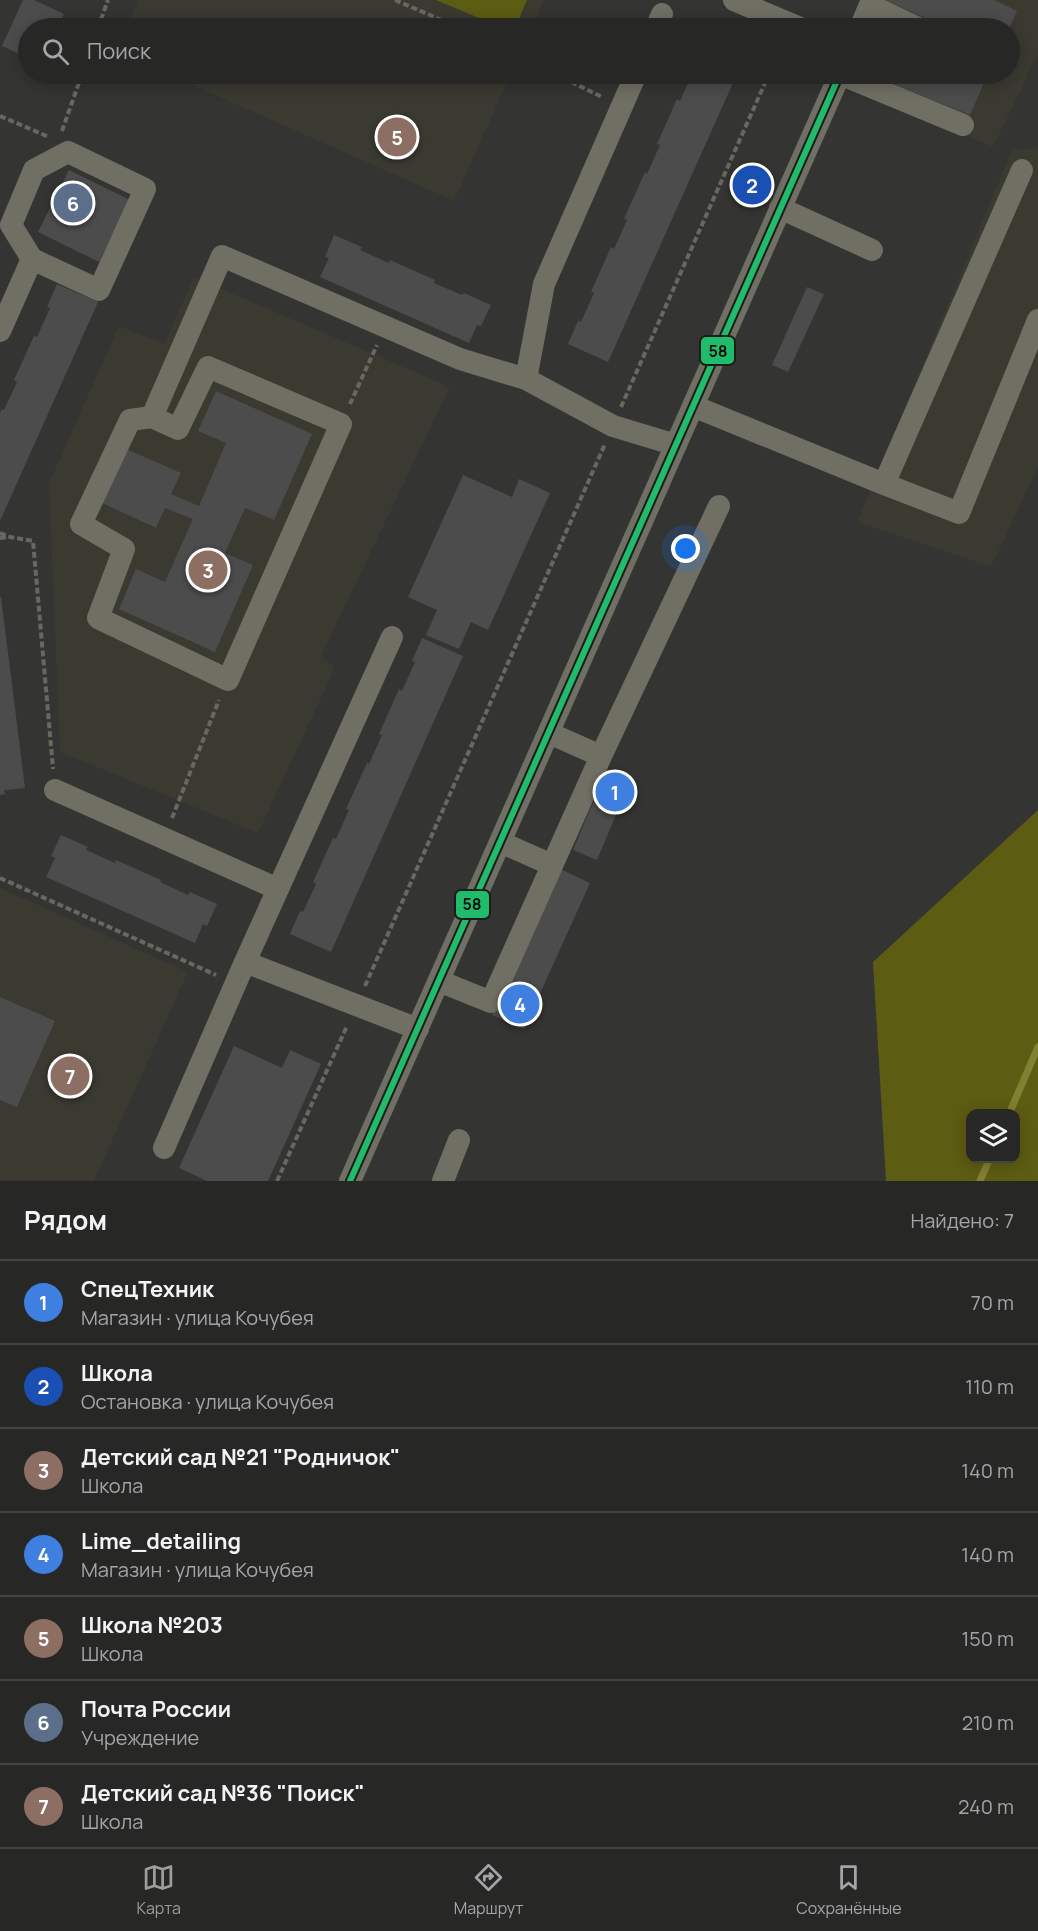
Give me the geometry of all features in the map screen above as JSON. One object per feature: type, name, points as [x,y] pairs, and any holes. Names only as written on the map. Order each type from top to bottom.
[{"type":"street","points":[[734,0],[782,9]]},
{"type":"street","points":[[864,18],[871,3],[899,18]]},
{"type":"street","points":[[526,379],[544,284],[631,84]]},
{"type":"street","points":[[350,1181],[836,84]]},
{"type":"street","points":[[864,84],[963,125]]},
{"type":"street","points":[[68,152],[146,189],[99,290],[32,259],[11,225],[34,170],[68,152]]},
{"type":"street","points":[[884,484],[1022,170]]},
{"type":"street","points":[[780,208],[872,250]]},
{"type":"street","points":[[152,417],[222,256],[460,359],[526,379],[613,426],[676,445]]},
{"type":"street","points":[[0,331],[32,259]]},
{"type":"street","points":[[693,406],[959,513],[1038,320]]},
{"type":"street","points":[[208,367],[341,424],[228,680],[98,618],[124,549],[81,524],[130,420],[152,417],[178,429],[208,367]]},
{"type":"street","points":[[439,981],[491,1002],[601,756],[719,506]]},
{"type":"street","points":[[164,1148],[245,962],[392,637]]},
{"type":"street","points":[[549,733],[601,756]]},
{"type":"street","points":[[55,790],[278,889]]},
{"type":"street","points":[[500,842],[552,865]]},
{"type":"street","points":[[245,962],[418,1029]]},
{"type":"street","points":[[443,1181],[459,1140]]},
{"type":"path","points":[[102,18],[108,0]]},
{"type":"path","points":[[394,0],[436,18]]},
{"type":"path","points":[[59,141],[79,84]]},
{"type":"path","points":[[575,84],[621,107]]},
{"type":"path","points":[[277,1181],[765,84]]},
{"type":"path","points":[[0,116],[32,130]]},
{"type":"path","points":[[341,424],[386,327]]},
{"type":"path","points":[[0,533],[33,541],[55,790]]},
{"type":"path","points":[[0,538],[10,537]]},
{"type":"path","points":[[164,838],[228,680]]},
{"type":"path","points":[[0,878],[236,984]]},
{"type":"shaded area","points":[[138,0],[544,0],[536,18],[130,18]]},
{"type":"shaded area","points":[[436,0],[527,0],[519,18],[479,18]]},
{"type":"shaded area","points":[[880,0],[1038,0],[1038,54],[993,147],[849,84],[1020,84],[1020,18],[872,18]]},
{"type":"shaded area","points":[[191,84],[507,84],[454,201]]},
{"type":"shaded area","points":[[1038,148],[1038,467],[991,567],[857,522],[1012,150]]},
{"type":"shaded area","points":[[194,277],[450,387],[321,656],[335,668],[258,833],[60,752],[49,483],[119,326],[164,344]]},
{"type":"shaded area","points":[[1038,810],[1038,1181],[886,1181],[873,962]]},
{"type":"shaded area","points":[[0,888],[188,972],[94,1181],[0,1181]]},
{"type":"building","points":[[23,0],[34,0],[64,14],[62,18],[18,18],[18,53],[2,46]]},
{"type":"building","points":[[886,0],[994,0],[1017,11],[1014,18],[925,18]]},
{"type":"building","points":[[688,84],[733,84],[608,362],[568,344],[594,293],[591,292],[611,247],[614,249],[627,220],[624,219],[660,145],[657,144],[677,99],[680,101]]},
{"type":"building","points":[[894,84],[984,84],[970,115]]},
{"type":"building","points":[[69,170],[130,200],[99,262],[38,232]]},
{"type":"building","points":[[334,235],[362,247],[360,250],[389,263],[390,260],[435,280],[434,283],[491,305],[481,326],[477,325],[469,343],[320,277],[329,258],[325,257]]},
{"type":"building","points":[[57,284],[98,302],[0,521],[0,413],[2,409],[4,410],[17,382],[14,380],[34,336],[37,337],[50,308],[47,307]]},
{"type":"building","points":[[807,287],[824,294],[788,372],[772,365]]},
{"type":"building","points":[[216,391],[312,434],[274,520],[245,508],[225,553],[253,565],[215,652],[119,609],[136,569],[165,582],[193,519],[165,508],[156,528],[102,503],[126,449],[181,473],[171,494],[199,506],[226,443],[198,431]]},
{"type":"building","points":[[463,475],[512,497],[519,479],[550,493],[488,630],[471,622],[459,649],[426,635],[437,610],[408,597]]},
{"type":"building","points":[[0,597],[25,788],[4,790],[5,794],[0,795]]},
{"type":"building","points":[[422,638],[463,656],[331,952],[290,934],[316,884],[313,882],[333,838],[336,839],[349,810],[346,809],[382,735],[379,734],[399,689],[402,691],[415,662],[412,661]]},
{"type":"building","points":[[607,769],[631,779],[597,860],[573,850]]},
{"type":"building","points":[[61,835],[88,847],[86,850],[115,863],[116,860],[188,895],[190,892],[217,904],[207,926],[203,924],[195,943],[46,877],[55,858],[51,856]]},
{"type":"building","points":[[558,868],[590,883],[524,1029],[492,1015]]},
{"type":"building","points":[[0,997],[55,1021],[17,1107],[0,1100]]},
{"type":"building","points":[[234,1046],[282,1068],[290,1050],[321,1064],[268,1181],[207,1181],[179,1168]]},
{"type":"waterway","points":[[1011,1109],[1038,1047]]},
{"type":"waterway","points":[[980,1181],[988,1163]]},
{"type":"transit line","name":"58","points":[[350,1181],[836,84]]},
{"type":"place","name":"Школа №203","points":[[397,137]]},
{"type":"place","name":"Школа","points":[[752,185]]},
{"type":"place","name":"Почта России","points":[[73,203]]},
{"type":"place","name":"Детский сад №21 \"Родничок\"","points":[[208,570]]},
{"type":"place","name":"СпецТехник","points":[[615,792]]},
{"type":"place","name":"Lime_detailing","points":[[520,1004]]},
{"type":"place","name":"Детский сад №36 \"Поиск\"","points":[[70,1076]]}]
